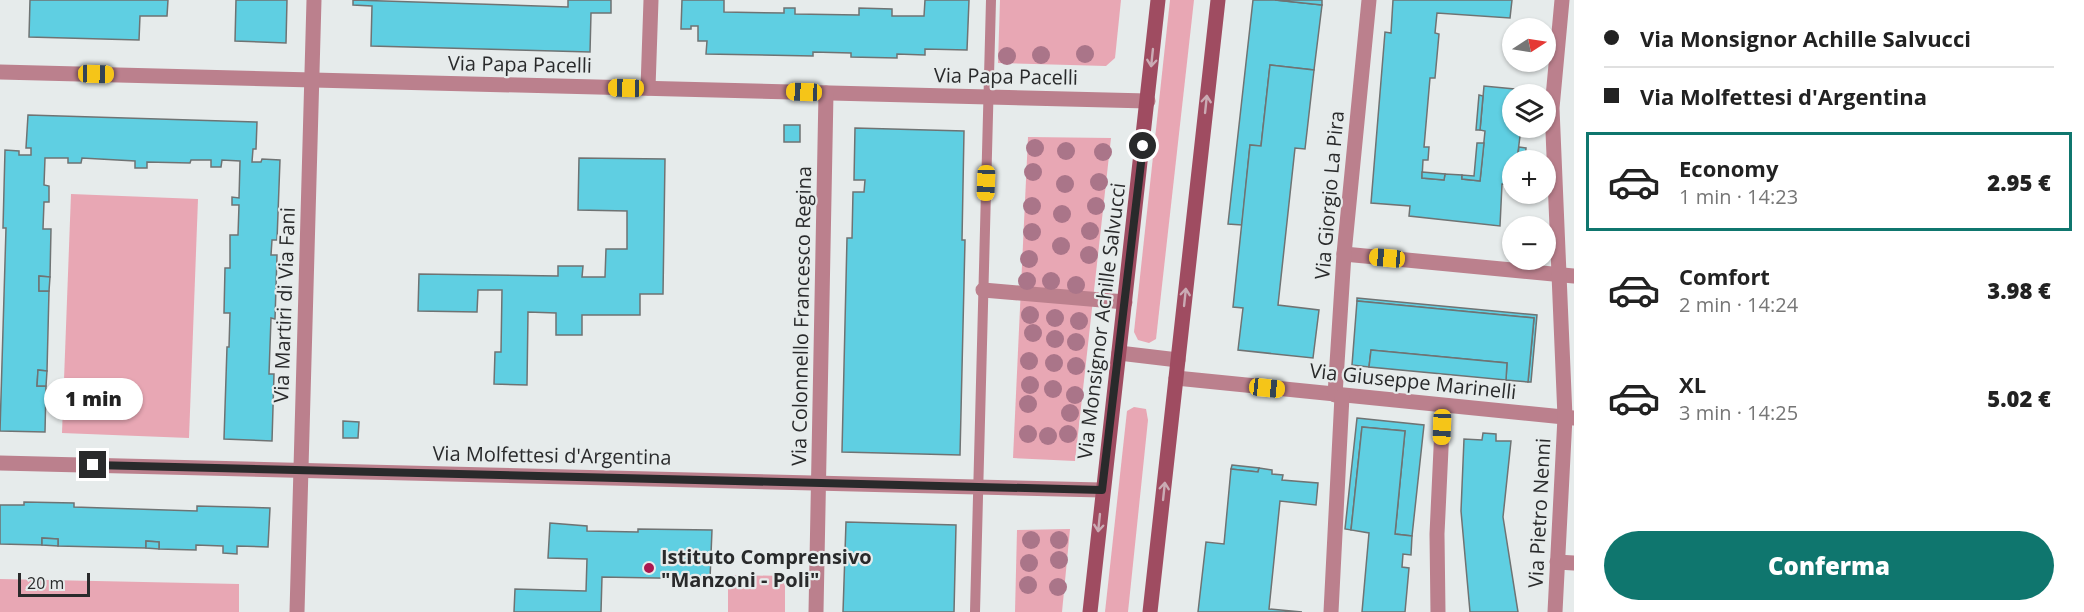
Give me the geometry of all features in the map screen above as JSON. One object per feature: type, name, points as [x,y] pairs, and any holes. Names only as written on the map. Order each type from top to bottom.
[{"type":"main road","name":"Via Monsignor Achille Salvucci","points":[[1090,612],[1158,0]]},
{"type":"main road","points":[[1150,612],[1218,0]]},
{"type":"street","name":"Via Martiri di Via Fani","points":[[297,612],[314,0]]},
{"type":"street","points":[[648,88],[651,0]]},
{"type":"street","name":"Via Giorgio La Pira","points":[[1331,612],[1344,254],[1369,0]]},
{"type":"street","name":"Via Pietro Nenni","points":[[1555,612],[1569,417],[1567,275],[1552,108],[1562,0]]},
{"type":"street","name":"Via Papa Pacelli","points":[[0,72],[1148,101]]},
{"type":"street","name":"Via Colonnello Francesco Regina","points":[[816,612],[826,93]]},
{"type":"street","points":[[1344,254],[1567,275]]},
{"type":"street","points":[[983,290],[1125,302]]},
{"type":"street","points":[[1119,353],[1178,360]]},
{"type":"street","name":"Via Giuseppe Marinelli","points":[[1176,378],[1569,417]]},
{"type":"street","points":[[1438,612],[1437,544],[1443,406]]},
{"type":"street","name":"Via Molfettesi d'Argentina","points":[[0,463],[1102,490]]},
{"type":"street","points":[[1557,561],[1574,563]]},
{"type":"lane","points":[[975,612],[991,0]]},
{"type":"shaded area","points":[[1000,0],[1121,0],[1115,58],[1106,66],[998,63]]},
{"type":"shaded area","points":[[1170,0],[1194,0],[1156,339],[1149,343],[1138,340],[1134,332]]},
{"type":"shaded area","points":[[1028,137],[1111,138],[1075,461],[1013,458]]},
{"type":"shaded area","points":[[71,194],[198,199],[189,438],[62,433]]},
{"type":"shaded area","points":[[1134,407],[1146,409],[1148,420],[1128,612],[1105,612],[1127,411]]},
{"type":"shaded area","points":[[1070,529],[1062,612],[1015,612],[1017,530]]},
{"type":"shaded area","points":[[728,575],[785,576],[785,612],[728,612]]},
{"type":"shaded area","points":[[0,579],[239,584],[239,612],[0,612]]},
{"type":"building","points":[[30,0],[168,0],[167,16],[140,16],[139,40],[29,37]]},
{"type":"building","points":[[236,0],[287,0],[286,43],[235,41]]},
{"type":"building","points":[[353,0],[568,7],[568,0],[611,0],[611,13],[591,13],[590,52],[371,46],[372,6],[353,5]]},
{"type":"building","points":[[682,0],[724,0],[724,12],[784,13],[784,8],[795,8],[795,14],[859,15],[859,8],[892,9],[892,16],[924,16],[925,0],[969,0],[967,50],[925,49],[925,55],[897,54],[897,58],[851,57],[851,53],[813,52],[813,56],[706,54],[707,41],[698,41],[698,26],[681,29]]},
{"type":"building","points":[[1253,0],[1322,5],[1314,70],[1270,65],[1261,146],[1250,145],[1242,225],[1228,224]]},
{"type":"building","points":[[1275,0],[1322,0],[1322,5]]},
{"type":"building","points":[[1393,0],[1512,0],[1510,18],[1437,13],[1435,33],[1439,34],[1435,78],[1430,78],[1424,147],[1429,147],[1428,160],[1423,160],[1422,178],[1444,180],[1445,174],[1462,175],[1462,179],[1480,181],[1485,131],[1480,130],[1484,86],[1502,88],[1502,138],[1520,138],[1518,150],[1502,150],[1500,226],[1409,216],[1410,206],[1371,203],[1385,32],[1391,33]]},
{"type":"building","points":[[1270,65],[1314,70],[1305,149],[1295,148],[1278,305],[1319,310],[1313,358],[1238,350],[1243,308],[1233,307],[1250,145],[1261,146]]},
{"type":"building","points":[[1479,95],[1483,96],[1480,130],[1476,130]]},
{"type":"building","points":[[28,115],[257,122],[256,149],[253,149],[252,162],[261,162],[262,159],[280,160],[277,240],[272,240],[271,255],[277,255],[275,319],[271,318],[269,374],[274,374],[272,441],[224,439],[230,313],[224,313],[225,268],[230,268],[230,235],[238,235],[239,205],[232,205],[232,197],[239,198],[240,161],[222,160],[221,167],[211,167],[211,160],[191,160],[190,163],[147,162],[147,168],[135,168],[135,161],[82,158],[81,163],[68,163],[68,158],[45,158],[44,185],[49,186],[49,202],[44,202],[43,229],[51,229],[50,277],[39,276],[39,291],[49,291],[47,371],[38,370],[37,386],[46,386],[45,432],[0,431],[6,228],[3,228],[5,150],[19,151],[19,155],[31,155],[31,148],[26,148]]},
{"type":"building","points":[[784,125],[800,125],[800,142],[784,142]]},
{"type":"building","points":[[855,128],[964,131],[962,240],[965,240],[960,455],[842,452],[847,238],[852,238],[853,192],[864,192],[865,180],[854,180]]},
{"type":"building","points":[[1477,143],[1484,143],[1480,181],[1462,179],[1462,175],[1474,176]]},
{"type":"building","points":[[579,158],[665,159],[663,294],[640,294],[640,315],[582,315],[582,335],[556,335],[556,313],[528,312],[527,385],[494,384],[495,352],[501,352],[502,290],[478,290],[477,312],[418,311],[419,274],[558,276],[558,266],[583,266],[582,277],[605,277],[606,249],[627,249],[627,211],[578,210]]},
{"type":"building","points":[[1422,172],[1445,174],[1444,180],[1422,178]]},
{"type":"building","points":[[39,276],[50,277],[49,291],[39,291]]},
{"type":"building","points":[[1357,298],[1537,315],[1531,382],[1528,382],[1534,318],[1357,301]]},
{"type":"building","points":[[1357,301],[1534,318],[1528,382],[1506,380],[1507,363],[1371,350],[1369,367],[1352,365]]},
{"type":"building","points":[[1371,350],[1507,363],[1506,380],[1369,367]]},
{"type":"building","points":[[38,370],[47,371],[46,386],[37,386]]},
{"type":"building","points":[[1357,418],[1424,425],[1412,536],[1395,534],[1405,431],[1362,427],[1351,530],[1345,529]]},
{"type":"building","points":[[343,421],[359,422],[358,438],[343,438]]},
{"type":"building","points":[[1362,427],[1405,431],[1395,534],[1412,536],[1411,555],[1403,554],[1402,567],[1409,568],[1405,612],[1362,612],[1369,533],[1351,530]]},
{"type":"building","points":[[1483,433],[1496,434],[1496,441],[1511,441],[1503,517],[1518,612],[1470,612],[1461,511],[1464,439],[1482,440]]},
{"type":"building","points":[[1232,465],[1259,468],[1258,472],[1231,469]]},
{"type":"building","points":[[1259,468],[1272,470],[1272,474],[1283,475],[1282,480],[1318,483],[1316,505],[1280,501],[1269,609],[1302,612],[1198,612],[1206,542],[1224,544],[1231,469],[1258,472]]},
{"type":"building","points":[[24,502],[74,503],[74,507],[197,511],[197,506],[270,508],[268,547],[237,546],[237,554],[223,553],[223,546],[196,545],[196,550],[159,549],[159,542],[146,541],[146,548],[58,546],[58,539],[42,538],[42,545],[0,544],[0,505],[24,505]]},
{"type":"building","points":[[846,522],[956,525],[954,612],[843,612]]},
{"type":"building","name":"Istituto Comprensivo \"Manzoni - Poli\"","points":[[550,523],[587,526],[587,531],[712,530],[710,579],[602,577],[601,612],[514,612],[515,589],[586,591],[587,559],[548,558]]},
{"type":"building","points":[[42,538],[58,539],[58,546],[42,545]]},
{"type":"building","points":[[146,541],[159,542],[159,549],[146,548]]},
{"type":"place","name":"Istituto Comprensivo \"Manzoni - Poli\"","points":[[649,568]]},
{"type":"route","points":[[93,465],[1102,490],[1143,146]]}]
